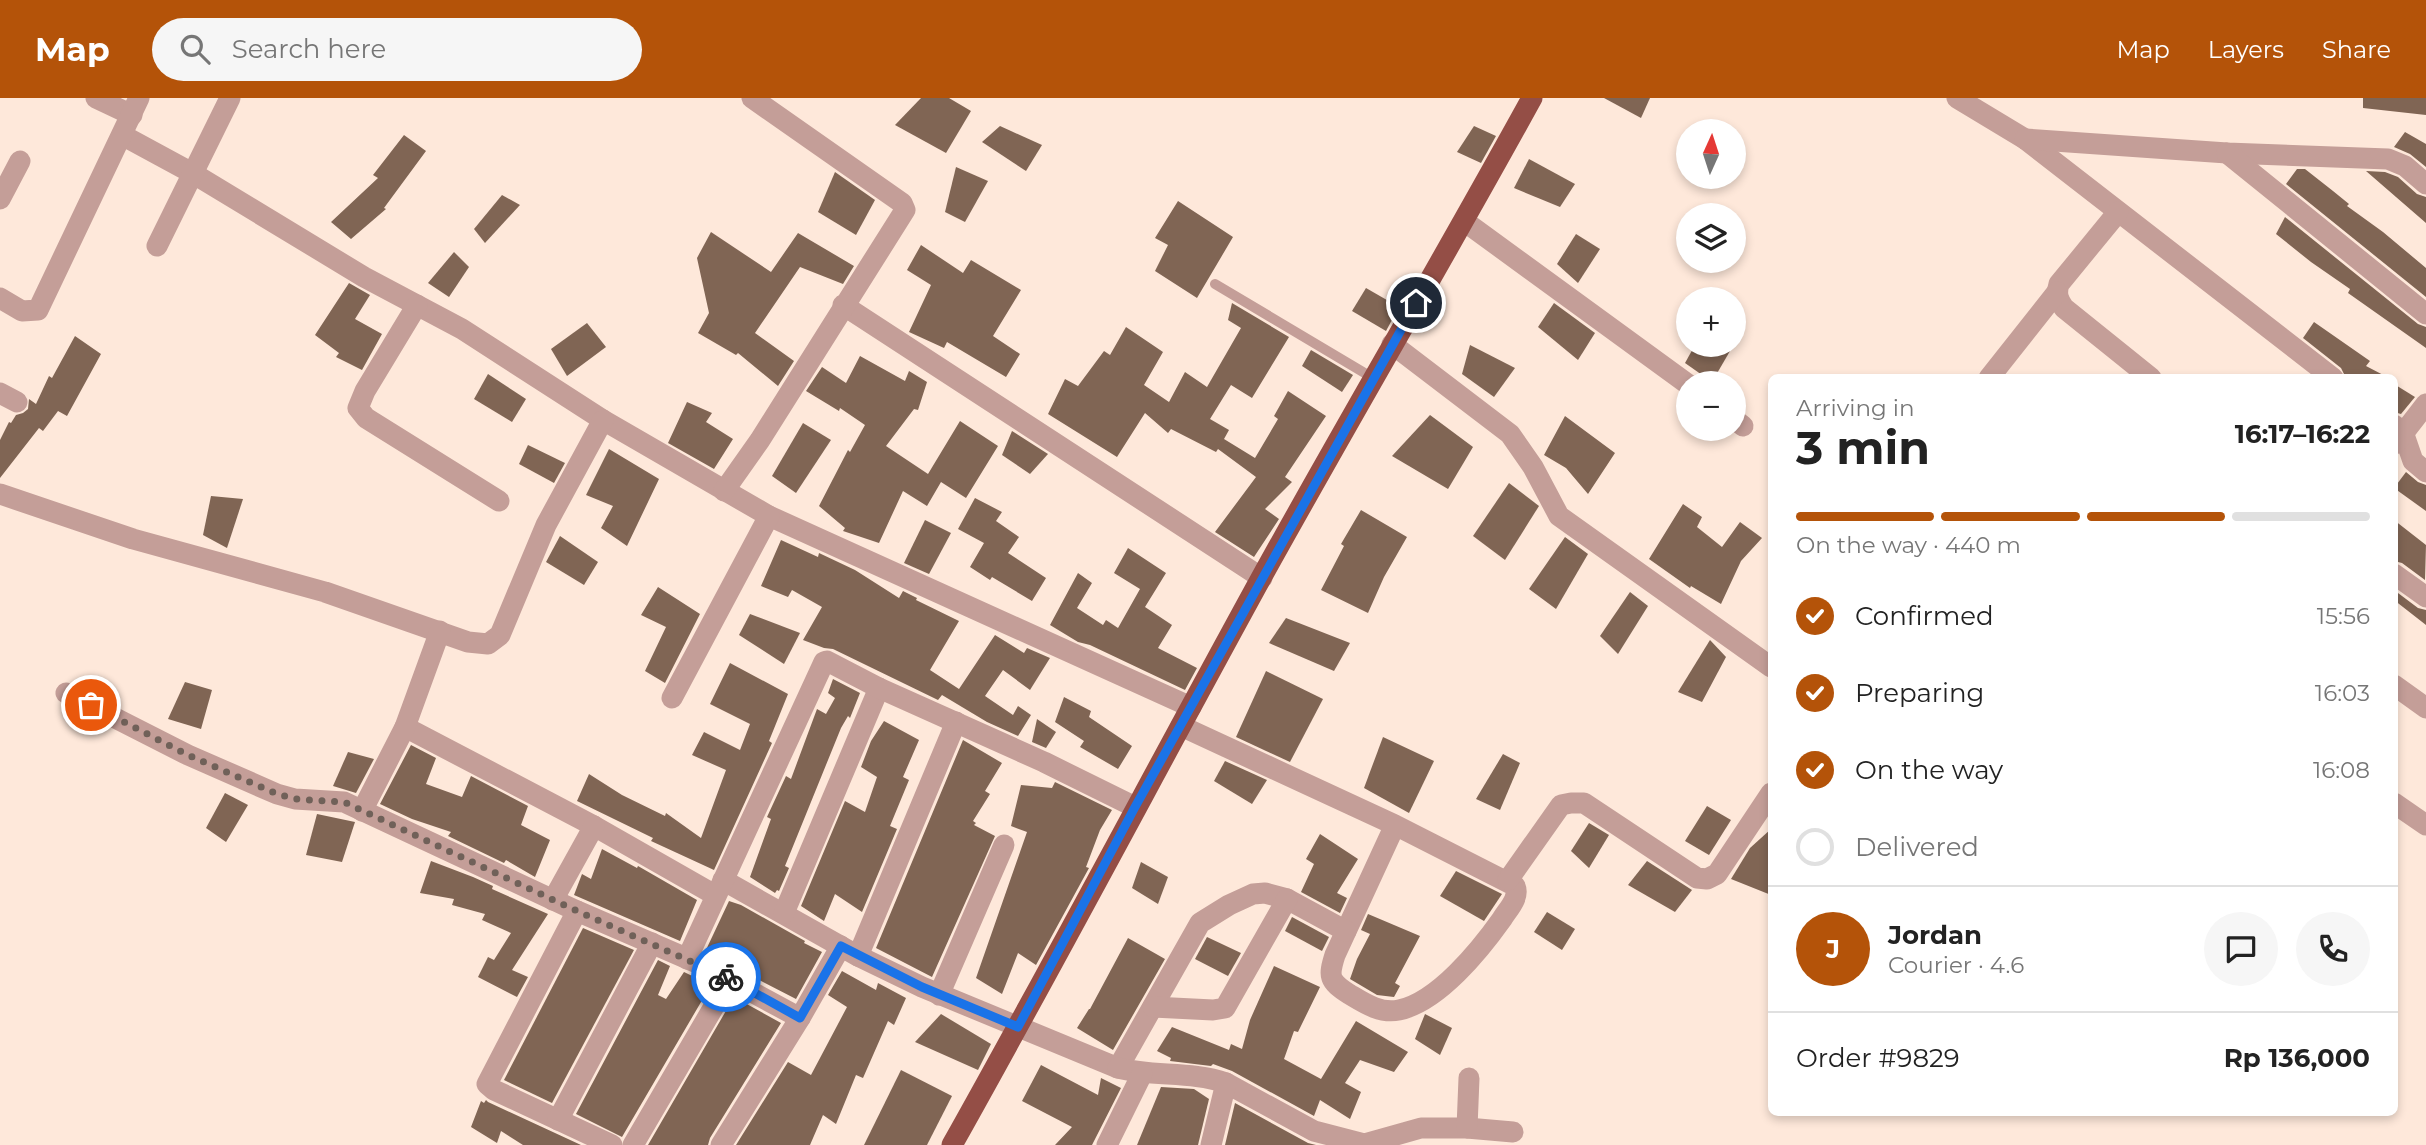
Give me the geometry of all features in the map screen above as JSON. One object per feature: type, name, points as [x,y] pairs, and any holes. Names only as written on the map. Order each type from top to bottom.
[{"type":"highway","points":[[952,1145],[1135,807],[1532,98]]},
{"type":"street","points":[[0,298],[22,311],[38,310],[135,106],[96,98]]},
{"type":"street","points":[[157,246],[230,98]]},
{"type":"street","points":[[724,491],[760,440],[843,305],[904,213],[904,207],[855,169],[752,98]]},
{"type":"street","points":[[1956,98],[2025,139],[2328,374]]},
{"type":"street","points":[[122,135],[194,174],[364,277],[462,329],[603,420],[769,516],[1191,707]]},
{"type":"street","points":[[2025,139],[2227,153],[2388,159],[2405,166],[2426,184]]},
{"type":"street","points":[[2227,153],[2426,314]]},
{"type":"street","points":[[0,199],[20,161]]},
{"type":"street","points":[[1992,374],[2057,292],[2059,284],[2118,212]]},
{"type":"street","points":[[1464,221],[1676,376]]},
{"type":"street","points":[[2057,292],[2064,309],[2146,374]]},
{"type":"street","points":[[417,305],[365,391],[358,408],[366,418],[499,501]]},
{"type":"street","points":[[843,305],[1262,578]]},
{"type":"street","points":[[1392,344],[1510,434],[1533,467],[1559,516],[1768,665]]},
{"type":"street","points":[[2398,433],[2426,404]]},
{"type":"street","points":[[0,494],[133,539],[300,584],[482,645],[500,635],[546,525],[603,420]]},
{"type":"street","points":[[2398,436],[2413,461],[2426,472]]},
{"type":"street","points":[[672,698],[769,516]]},
{"type":"street","points":[[2398,577],[2426,597]]},
{"type":"street","points":[[362,811],[405,727],[440,631]]},
{"type":"street","points":[[687,959],[824,662],[828,660],[879,688],[1135,807]]},
{"type":"street","points":[[784,913],[879,688]]},
{"type":"street","points":[[2398,688],[2426,708]]},
{"type":"street","points":[[66,693],[188,755],[277,794],[295,799],[338,800],[730,979],[800,1018]]},
{"type":"street","points":[[721,1145],[800,1018],[850,951],[956,723]]},
{"type":"street","points":[[1181,726],[1395,825],[1508,880],[1515,886],[1516,897],[1482,947],[1456,974],[1404,1009],[1385,1011],[1339,987],[1333,981],[1331,970],[1395,825]]},
{"type":"street","points":[[405,727],[594,826],[719,887],[784,913],[850,951],[939,995],[1118,1068],[1142,1074],[1206,1077],[1226,1083],[1314,1131],[1364,1144],[1402,1139],[1421,1128],[1513,1132]]},
{"type":"street","points":[[1508,880],[1561,806],[1571,803],[1584,803],[1697,878],[1707,879],[1717,874],[1768,798]]},
{"type":"street","points":[[2398,806],[2426,825]]},
{"type":"street","points":[[553,900],[594,826]]},
{"type":"street","points":[[939,995],[1004,845]]},
{"type":"street","points":[[1118,1068],[1205,918],[1253,894],[1265,893],[1287,899],[1346,931]]},
{"type":"street","points":[[1153,1007],[1213,1010],[1225,1008],[1287,899]]},
{"type":"street","points":[[577,911],[488,1082],[488,1087],[612,1145]]},
{"type":"street","points":[[558,1120],[652,943]]},
{"type":"street","points":[[633,1145],[730,979]]},
{"type":"street","points":[[1107,1145],[1142,1074]]},
{"type":"street","points":[[1467,1128],[1469,1078]]},
{"type":"street","points":[[1210,1145],[1226,1083]]},
{"type":"lane","points":[[1215,284],[1373,378]]},
{"type":"building","points":[[921,98],[949,98],[971,111],[946,153],[895,125]]},
{"type":"building","points":[[1604,98],[1650,98],[1641,118]]},
{"type":"building","points":[[2363,98],[2426,98],[2426,115],[2363,108]]},
{"type":"building","points":[[1000,126],[1042,145],[1026,171],[982,142]]},
{"type":"building","points":[[1474,126],[1496,136],[1481,163],[1457,152]]},
{"type":"building","points":[[2405,132],[2426,144],[2426,167],[2410,154],[2394,147]]},
{"type":"building","points":[[404,135],[426,151],[384,208],[386,209],[351,239],[331,222],[378,178],[373,175]]},
{"type":"building","points":[[1529,159],[1575,184],[1560,207],[1514,188]]},
{"type":"building","points":[[956,167],[988,181],[965,222],[945,212]]},
{"type":"building","points":[[2297,169],[2305,169],[2426,268],[2426,297],[2286,184]]},
{"type":"building","points":[[2366,171],[2385,172],[2398,177],[2417,194],[2426,197],[2426,223]]},
{"type":"building","points":[[835,172],[875,200],[856,235],[818,212]]},
{"type":"building","points":[[502,195],[520,205],[485,243],[474,229]]},
{"type":"building","points":[[1178,201],[1233,237],[1197,298],[1155,271],[1168,245],[1155,238]]},
{"type":"building","points":[[2285,217],[2418,324],[2426,327],[2426,348],[2348,293],[2350,289],[2276,234]]},
{"type":"building","points":[[711,232],[771,272],[798,233],[854,266],[843,284],[800,267],[755,333],[794,361],[778,386],[738,353],[736,355],[698,333],[709,313],[697,258]]},
{"type":"building","points":[[1576,234],[1600,249],[1578,283],[1557,264]]},
{"type":"building","points":[[921,245],[963,273],[971,260],[1021,290],[993,336],[1020,354],[1006,377],[947,342],[944,348],[909,332],[931,285],[907,270]]},
{"type":"building","points":[[454,252],[469,267],[449,297],[428,283]]},
{"type":"building","points":[[349,283],[370,295],[355,319],[382,334],[362,370],[336,357],[339,353],[315,335]]},
{"type":"building","points":[[1366,288],[1399,307],[1386,331],[1352,311]]},
{"type":"building","points":[[1232,303],[1289,337],[1252,398],[1231,385],[1210,419],[1229,430],[1224,439],[1255,458],[1278,419],[1274,416],[1288,391],[1326,416],[1285,477],[1292,482],[1265,509],[1279,519],[1254,557],[1215,532],[1256,477],[1218,449],[1216,452],[1171,429],[1168,433],[1145,413],[1117,457],[1048,414],[1065,379],[1078,386],[1104,351],[1110,355],[1126,327],[1163,352],[1144,385],[1169,402],[1185,372],[1207,387],[1241,328],[1228,320]]},
{"type":"building","points":[[1554,303],[1595,333],[1578,360],[1538,327]]},
{"type":"building","points":[[2314,322],[2370,361],[2366,366],[2381,374],[2344,374],[2341,368],[2303,338]]},
{"type":"building","points":[[587,323],[606,347],[567,376],[551,349]]},
{"type":"building","points":[[75,336],[101,354],[67,416],[58,411],[43,431],[39,428],[0,478],[0,440],[9,422],[28,409],[29,399],[36,404],[49,376],[52,378]]},
{"type":"building","points":[[1470,345],[1515,368],[1494,397],[1462,374]]},
{"type":"building","points":[[1311,350],[1353,375],[1342,392],[1302,366]]},
{"type":"building","points":[[860,356],[905,381],[909,371],[927,382],[918,410],[914,409],[886,446],[928,474],[960,421],[998,446],[966,498],[941,482],[927,506],[903,491],[879,543],[843,531],[845,528],[819,506],[848,450],[850,452],[865,425],[840,408],[839,411],[806,391],[822,367],[846,383]]},
{"type":"building","points":[[1688,357],[1727,357],[1718,371],[1696,371],[1685,363]]},
{"type":"building","points":[[488,374],[526,399],[512,422],[474,399]]},
{"type":"building","points":[[2398,386],[2415,397],[2401,414],[2398,413]]},
{"type":"building","points":[[687,402],[712,413],[706,422],[733,439],[714,469],[668,443]]},
{"type":"building","points":[[1430,415],[1473,447],[1448,489],[1392,456]]},
{"type":"building","points":[[1565,416],[1615,453],[1588,494],[1566,468],[1544,455]]},
{"type":"building","points":[[803,423],[831,440],[796,493],[772,476]]},
{"type":"building","points":[[1012,431],[1048,454],[1030,474],[1002,455]]},
{"type":"building","points":[[528,445],[565,463],[554,483],[519,464]]},
{"type":"building","points":[[609,449],[659,479],[627,546],[601,528],[613,506],[586,495]]},
{"type":"building","points":[[2406,472],[2426,485],[2426,511],[2398,491],[2398,483]]},
{"type":"building","points":[[1509,483],[1539,506],[1505,560],[1473,536]]},
{"type":"building","points":[[211,496],[243,499],[227,548],[203,535]]},
{"type":"building","points":[[975,498],[1002,512],[996,521],[1019,537],[1008,553],[1046,578],[1032,601],[970,567],[984,543],[958,529]]},
{"type":"building","points":[[1683,504],[1702,517],[1697,527],[1722,547],[1740,522],[1762,538],[1741,561],[1721,604],[1691,586],[1690,588],[1649,559]]},
{"type":"building","points":[[1361,510],[1407,537],[1384,577],[1368,613],[1321,590],[1344,546],[1341,544]]},
{"type":"building","points":[[925,520],[951,533],[929,574],[904,563]]},
{"type":"building","points":[[2398,523],[2426,545],[2425,580],[2398,562]]},
{"type":"building","points":[[560,536],[598,562],[584,585],[546,562]]},
{"type":"building","points":[[1565,537],[1588,554],[1556,609],[1529,589]]},
{"type":"building","points":[[781,540],[818,557],[819,553],[855,570],[899,598],[903,591],[959,621],[930,670],[959,689],[995,635],[1024,653],[1027,648],[1050,658],[1030,690],[1003,670],[985,696],[1013,715],[1018,706],[1031,715],[1018,736],[987,722],[942,695],[938,700],[833,649],[803,640],[822,607],[792,590],[788,597],[761,586]]},
{"type":"building","points":[[1128,548],[1166,573],[1145,607],[1172,625],[1158,648],[1197,668],[1185,690],[1090,645],[1078,642],[1050,625],[1078,573],[1092,583],[1077,608],[1103,625],[1106,620],[1118,628],[1140,589],[1114,573]]},
{"type":"building","points":[[658,587],[700,614],[665,683],[645,671],[666,627],[641,615]]},
{"type":"building","points":[[1630,592],[1648,606],[1618,654],[1600,636]]},
{"type":"building","points":[[2398,593],[2418,608],[2426,610],[2426,625],[2398,603]]},
{"type":"building","points":[[750,614],[800,633],[784,664],[739,635]]},
{"type":"building","points":[[1286,618],[1350,643],[1334,671],[1269,643]]},
{"type":"building","points":[[1710,640],[1726,657],[1702,702],[1678,692]]},
{"type":"building","points":[[730,663],[788,694],[769,741],[772,743],[714,870],[651,841],[653,838],[577,801],[589,774],[622,795],[665,816],[666,813],[701,838],[726,770],[692,755],[704,732],[740,750],[750,724],[710,704]]},
{"type":"building","points":[[1266,671],[1323,699],[1290,762],[1236,737]]},
{"type":"building","points":[[833,679],[860,693],[850,718],[848,716],[841,728],[785,866],[789,868],[779,891],[775,893],[750,877],[771,819],[767,817],[786,776],[791,779],[817,709],[826,714],[835,698],[828,693]]},
{"type":"building","points":[[185,682],[212,690],[201,729],[168,719]]},
{"type":"building","points":[[1064,697],[1091,711],[1089,717],[1132,746],[1118,769],[1080,747],[1084,741],[1055,722]]},
{"type":"building","points":[[1037,719],[1056,732],[1046,748],[1032,742]]},
{"type":"building","points":[[884,721],[919,740],[903,777],[909,780],[890,826],[897,829],[862,912],[835,894],[824,921],[801,906],[845,801],[865,812],[877,777],[861,767],[871,741]]},
{"type":"building","points":[[1383,737],[1434,761],[1409,813],[1364,788]]},
{"type":"building","points":[[963,740],[1002,763],[985,791],[990,794],[973,821],[976,823],[974,825],[995,836],[932,977],[876,948]]},
{"type":"building","points":[[411,745],[436,758],[426,784],[462,797],[471,776],[528,806],[521,825],[550,840],[535,877],[506,860],[504,863],[448,836],[451,832],[412,819],[380,804]]},
{"type":"building","points":[[348,752],[374,759],[356,793],[333,786]]},
{"type":"building","points":[[1503,754],[1520,763],[1500,810],[1476,799]]},
{"type":"building","points":[[1225,761],[1267,780],[1252,804],[1214,781]]},
{"type":"building","points":[[1055,782],[1112,810],[1100,830],[1086,867],[1089,868],[1036,965],[1018,953],[1002,994],[976,978],[1027,832],[1011,826],[1021,785],[1052,788]]},
{"type":"building","points":[[225,793],[248,805],[226,842],[206,828]]},
{"type":"building","points":[[1707,806],[1731,820],[1709,855],[1685,841]]},
{"type":"building","points":[[317,814],[355,822],[342,862],[306,855]]},
{"type":"building","points":[[1589,823],[1609,835],[1589,868],[1571,851]]},
{"type":"building","points":[[1768,832],[1768,894],[1731,879],[1750,848]]},
{"type":"building","points":[[1320,834],[1358,859],[1337,893],[1347,898],[1340,913],[1301,892],[1314,864],[1306,859]]},
{"type":"building","points":[[602,849],[697,900],[680,941],[574,895],[582,874],[591,879]]},
{"type":"building","points":[[431,861],[493,886],[492,889],[548,914],[512,970],[528,977],[517,997],[478,977],[488,957],[494,960],[511,933],[482,920],[485,914],[452,905],[454,899],[420,893]]},
{"type":"building","points":[[1647,861],[1692,890],[1675,912],[1628,885]]},
{"type":"building","points":[[1141,862],[1168,877],[1158,904],[1132,888]]},
{"type":"building","points":[[1456,871],[1502,894],[1484,921],[1440,896]]},
{"type":"building","points":[[729,901],[741,905],[822,952],[796,999],[705,952]]},
{"type":"building","points":[[1547,912],[1575,929],[1562,950],[1534,932]]},
{"type":"building","points":[[1368,914],[1420,936],[1395,983],[1400,986],[1394,997],[1377,995],[1350,979],[1370,934],[1361,930]]},
{"type":"building","points":[[1292,917],[1329,937],[1322,951],[1285,931]]},
{"type":"building","points":[[583,928],[634,950],[552,1103],[504,1080]]},
{"type":"building","points":[[1207,937],[1241,953],[1228,976],[1195,959]]},
{"type":"building","points":[[1128,938],[1165,959],[1113,1050],[1077,1028]]},
{"type":"building","points":[[658,960],[670,966],[658,995],[666,999],[684,972],[711,985],[622,1137],[576,1114]]},
{"type":"building","points":[[1274,966],[1320,987],[1298,1032],[1294,1031],[1284,1059],[1321,1079],[1356,1021],[1408,1052],[1394,1072],[1360,1060],[1345,1083],[1361,1092],[1350,1119],[1320,1100],[1314,1116],[1232,1071],[1213,1064],[1211,1066],[1170,1061],[1171,1058],[1157,1051],[1172,1027],[1229,1050],[1231,1044],[1242,1049],[1250,1020]]},
{"type":"building","points":[[842,971],[876,990],[878,983],[906,998],[894,1025],[888,1021],[863,1078],[856,1075],[836,1124],[823,1115],[810,1145],[736,1145],[788,1062],[811,1075],[847,1007],[828,995]]},
{"type":"building","points":[[734,997],[781,1023],[708,1145],[648,1145]]},
{"type":"building","points":[[941,1014],[991,1044],[978,1070],[915,1042]]},
{"type":"building","points":[[1425,1014],[1452,1028],[1440,1055],[1415,1039]]},
{"type":"building","points":[[1041,1065],[1098,1095],[1101,1078],[1121,1088],[1092,1145],[1055,1145],[1072,1127],[1022,1101]]},
{"type":"building","points":[[901,1070],[952,1096],[927,1145],[864,1145]]},
{"type":"building","points":[[1161,1087],[1194,1089],[1209,1099],[1198,1145],[1137,1145]]},
{"type":"building","points":[[486,1100],[581,1145],[523,1145],[501,1131],[497,1143],[471,1127],[481,1101],[484,1103]]},
{"type":"building","points":[[1235,1103],[1308,1143],[1316,1145],[1225,1145]]},
{"type":"way so far","points":[[91,705],[188,755],[277,794],[295,799],[344,802],[726,977]]},
{"type":"route","points":[[726,977],[800,1018],[841,946],[939,995],[1018,1027],[1135,807],[1416,303]]}]
